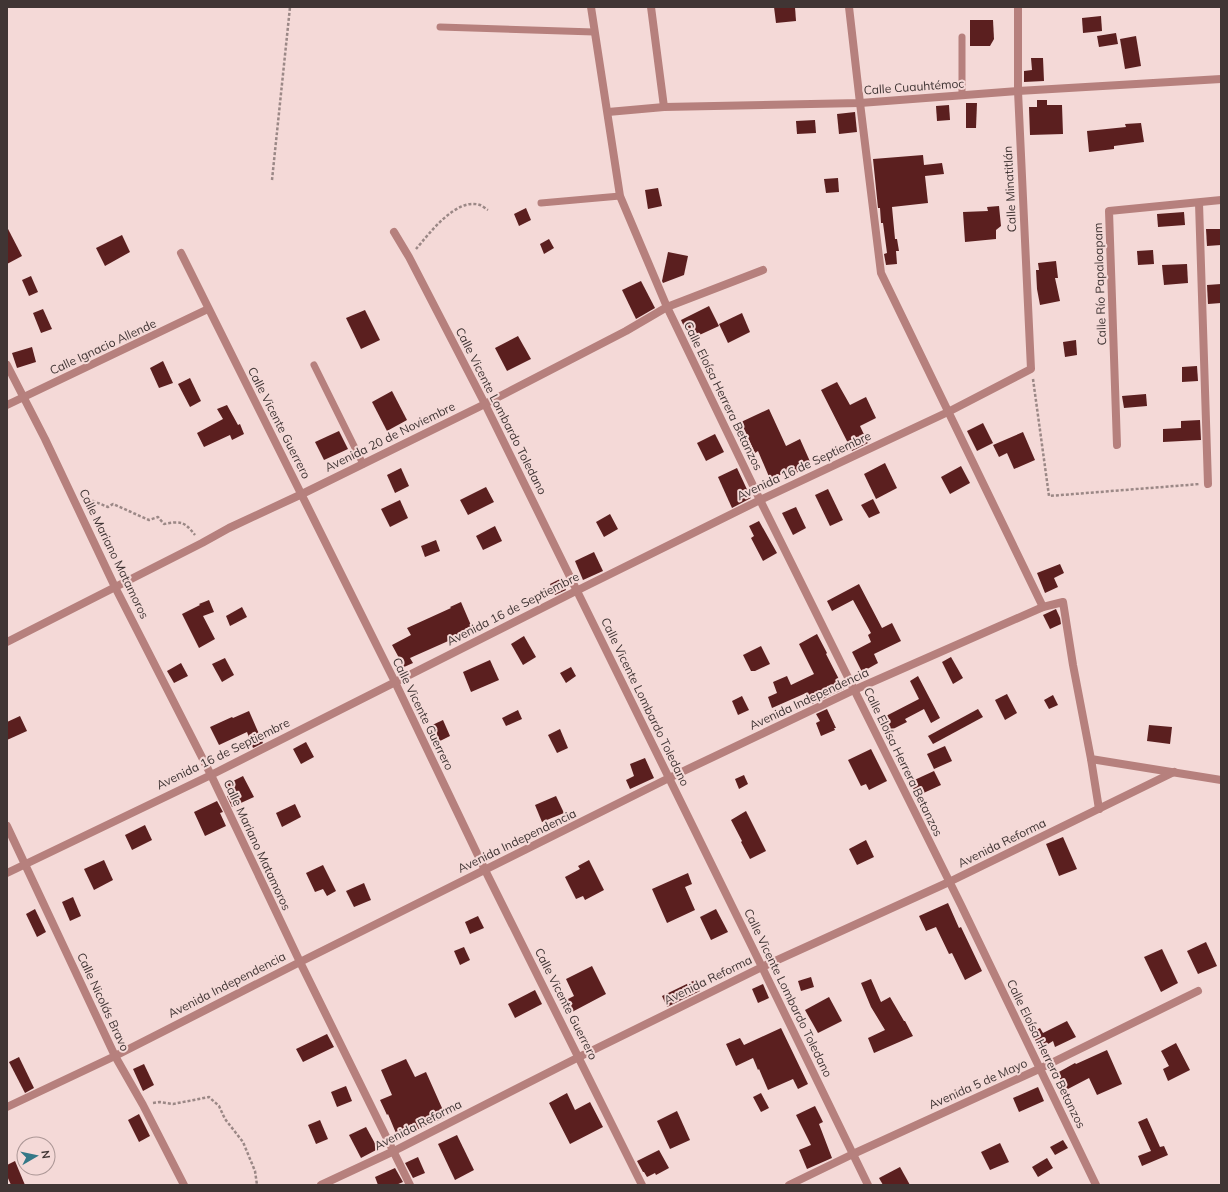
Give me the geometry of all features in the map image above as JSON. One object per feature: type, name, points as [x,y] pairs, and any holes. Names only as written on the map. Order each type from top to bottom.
[{"type":"street","name":"Calle Eloísa Herrera Betanzos","points":[[591,7],[620,196],[667,307],[1096,1185]]},
{"type":"street","points":[[651,7],[664,107]]},
{"type":"street","points":[[849,7],[881,273],[1043,607]]},
{"type":"street","name":"Calle Minatitlán","points":[[1018,7],[1018,91],[1031,369]]},
{"type":"street","name":"Calle Cuauhtémoc","points":[[608,112],[664,107],[860,103],[1018,91],[1221,79]]},
{"type":"street","name":"Calle Río Papaloapam","points":[[1117,445],[1109,211],[1221,200]]},
{"type":"street","points":[[1199,203],[1208,484]]},
{"type":"street","name":"Calle Vicente Lombardo Toledano","points":[[394,232],[409,257],[485,404],[868,1185]]},
{"type":"street","name":"Calle Vicente Guerrero","points":[[181,253],[395,682],[485,870],[642,1185]]},
{"type":"street","name":"Avenida 20 de Noviembre","points":[[7,642],[229,528],[302,494],[485,404],[626,331],[667,307],[764,270]]},
{"type":"street","name":"Calle Ignacio Allende","points":[[7,405],[208,309]]},
{"type":"street","name":"Calle Mariano Matamoros","points":[[7,365],[45,438],[115,587],[211,775],[300,962],[410,1185]]},
{"type":"street","name":"Avenida 16 de Septiembre","points":[[7,873],[211,775],[576,591],[760,500],[948,412],[1031,369]]},
{"type":"street","name":"Avenida Independencia","points":[[7,1107],[115,1056],[669,778],[854,690],[1043,607],[1063,602],[1091,759]]},
{"type":"street","points":[[1099,809],[1091,759],[1221,780]]},
{"type":"street","name":"Avenida Reforma","points":[[321,1185],[394,1151],[579,1057],[762,967],[949,882],[1174,772]]},
{"type":"street","name":"Calle Nicolás Bravo","points":[[7,826],[115,1056],[143,1105],[184,1185]]},
{"type":"street","name":"Avenida 5 de Mayo","points":[[789,1185],[1039,1069],[1198,990]]},
{"type":"lane","points":[[440,27],[594,32]]},
{"type":"lane","points":[[962,37],[962,95]]},
{"type":"lane","points":[[541,203],[620,196]]},
{"type":"lane","points":[[314,365],[363,464]]},
{"type":"path","points":[[272,180],[290,7]]},
{"type":"path","points":[[409,257],[437,224],[454,211],[467,204],[480,205],[488,210]]},
{"type":"path","points":[[1031,369],[1049,496],[1208,484]]},
{"type":"path","points":[[71,493],[108,507],[113,504],[149,520],[158,517],[164,524],[177,522],[188,526],[202,543]]},
{"type":"path","points":[[143,1105],[160,1102],[173,1104],[209,1097],[219,1106],[225,1119],[243,1142],[255,1171],[257,1185]]},
{"type":"building","points":[[774,7],[795,7],[796,21],[776,23]]},
{"type":"building","points":[[1101,16],[1102,31],[1083,33],[1082,18]]},
{"type":"building","points":[[970,20],[993,20],[994,39],[990,46],[970,46]]},
{"type":"building","points":[[1116,33],[1118,44],[1099,47],[1097,36]]},
{"type":"building","points":[[1136,36],[1141,66],[1125,69],[1120,39]]},
{"type":"building","points":[[1031,58],[1043,58],[1044,81],[1024,82],[1024,71],[1032,70]]},
{"type":"building","points":[[1037,100],[1047,100],[1047,105],[1062,105],[1063,134],[1030,135],[1029,107],[1037,107]]},
{"type":"building","points":[[966,103],[977,103],[976,128],[966,128]]},
{"type":"building","points":[[949,105],[950,120],[937,121],[936,106]]},
{"type":"building","points":[[855,112],[857,132],[839,134],[837,114]]},
{"type":"building","points":[[815,120],[816,133],[797,134],[796,121]]},
{"type":"building","points":[[1141,123],[1144,142],[1114,146],[1114,149],[1089,152],[1087,131],[1126,127],[1125,124]]},
{"type":"building","points":[[923,155],[924,165],[942,163],[944,174],[925,176],[928,203],[892,207],[895,239],[897,239],[899,251],[896,251],[897,264],[886,265],[884,254],[887,253],[883,223],[881,223],[880,208],[878,208],[873,159]]},
{"type":"building","points":[[838,178],[839,192],[826,193],[824,179]]},
{"type":"building","points":[[658,188],[662,206],[648,209],[645,190]]},
{"type":"building","points":[[999,206],[1001,226],[996,230],[996,239],[965,242],[963,212],[988,211],[987,207]]},
{"type":"building","points":[[526,208],[531,220],[519,226],[514,214]]},
{"type":"building","points":[[1184,212],[1185,225],[1158,227],[1157,214]]},
{"type":"building","points":[[7,227],[22,256],[7,264]]},
{"type":"building","points":[[1206,229],[1221,229],[1221,245],[1207,246]]},
{"type":"building","points":[[122,235],[130,252],[105,266],[96,248]]},
{"type":"building","points":[[549,239],[554,248],[544,254],[540,244]]},
{"type":"building","points":[[1153,250],[1154,264],[1138,265],[1137,251]]},
{"type":"building","points":[[668,252],[688,256],[684,275],[663,283],[662,281]]},
{"type":"building","points":[[1056,261],[1058,278],[1055,278],[1060,301],[1040,305],[1036,270],[1039,270],[1038,263]]},
{"type":"building","points":[[1187,264],[1188,283],[1164,285],[1162,265]]},
{"type":"building","points":[[31,276],[38,292],[29,296],[22,280]]},
{"type":"building","points":[[641,281],[655,308],[636,319],[622,290]]},
{"type":"building","points":[[1221,284],[1221,303],[1208,304],[1207,285]]},
{"type":"building","points":[[709,306],[719,326],[695,337],[691,328],[686,331],[681,320]]},
{"type":"building","points":[[43,309],[52,329],[41,333],[33,313]]},
{"type":"building","points":[[365,310],[380,340],[361,349],[346,318]]},
{"type":"building","points":[[742,313],[750,332],[728,343],[719,324]]},
{"type":"building","points":[[518,336],[531,359],[507,371],[495,348]]},
{"type":"building","points":[[1076,340],[1077,355],[1065,357],[1063,342]]},
{"type":"building","points":[[32,347],[36,362],[17,368],[12,353]]},
{"type":"building","points":[[163,361],[173,383],[159,388],[150,368]]},
{"type":"building","points":[[1197,366],[1198,381],[1182,382],[1182,367]]},
{"type":"building","points":[[190,378],[201,401],[190,407],[178,384]]},
{"type":"building","points":[[837,382],[850,405],[866,397],[876,418],[860,426],[868,443],[852,451],[821,390]]},
{"type":"building","points":[[392,391],[407,420],[387,431],[372,402]]},
{"type":"building","points":[[1146,394],[1147,406],[1124,408],[1122,396]]},
{"type":"building","points":[[227,405],[238,425],[240,424],[244,434],[232,440],[230,435],[204,447],[197,433],[223,419],[217,409]]},
{"type":"building","points":[[769,409],[786,446],[800,439],[812,466],[791,475],[789,471],[770,479],[758,451],[755,453],[741,422]]},
{"type":"building","points":[[1200,420],[1201,440],[1163,442],[1163,429],[1181,428],[1181,421]]},
{"type":"building","points":[[983,423],[993,443],[977,451],[967,431]]},
{"type":"building","points":[[339,431],[348,449],[324,460],[315,442]]},
{"type":"building","points":[[1023,432],[1035,460],[1014,469],[1007,453],[999,457],[993,445]]},
{"type":"building","points":[[715,434],[724,452],[706,461],[697,443]]},
{"type":"building","points":[[885,463],[897,488],[876,499],[864,474]]},
{"type":"building","points":[[961,466],[970,483],[950,494],[941,477]]},
{"type":"building","points":[[401,468],[409,486],[395,493],[387,475]]},
{"type":"building","points":[[737,468],[751,498],[732,508],[718,477]]},
{"type":"building","points":[[486,487],[494,502],[468,515],[460,500]]},
{"type":"building","points":[[828,489],[843,520],[830,526],[815,495]]},
{"type":"building","points":[[873,499],[880,513],[869,518],[861,505]]},
{"type":"building","points":[[400,500],[408,518],[390,527],[381,509]]},
{"type":"building","points":[[796,507],[806,528],[793,535],[782,513]]},
{"type":"building","points":[[610,514],[618,529],[604,537],[596,522]]},
{"type":"building","points":[[759,521],[777,553],[763,561],[751,538],[754,536],[749,526]]},
{"type":"building","points":[[495,526],[502,541],[483,550],[476,536]]},
{"type":"building","points":[[436,540],[440,551],[425,557],[421,546]]},
{"type":"building","points":[[594,552],[603,571],[583,580],[575,561]]},
{"type":"building","points":[[1060,564],[1064,573],[1054,578],[1058,587],[1045,593],[1037,573]]},
{"type":"building","points":[[560,579],[566,590],[555,595],[550,584]]},
{"type":"building","points":[[859,584],[882,628],[892,623],[901,641],[874,654],[878,663],[862,672],[852,652],[871,642],[868,635],[871,633],[853,600],[832,611],[827,601]]},
{"type":"building","points":[[209,600],[214,612],[203,616],[215,639],[199,648],[182,614]]},
{"type":"building","points":[[461,602],[473,630],[410,658],[413,663],[404,667],[392,645],[411,635],[407,628]]},
{"type":"building","points":[[242,607],[247,617],[230,626],[226,616]]},
{"type":"building","points":[[1056,609],[1061,624],[1050,629],[1043,615]]},
{"type":"building","points":[[817,634],[844,689],[812,704],[806,693],[772,708],[768,697],[777,693],[773,682],[787,676],[791,685],[814,674],[799,644]]},
{"type":"building","points":[[524,636],[536,657],[523,665],[511,644]]},
{"type":"building","points":[[761,646],[770,664],[755,671],[751,671],[743,655]]},
{"type":"building","points":[[951,657],[963,678],[953,684],[942,662]]},
{"type":"building","points":[[225,658],[234,675],[222,682],[212,664]]},
{"type":"building","points":[[490,660],[499,680],[471,692],[463,672]]},
{"type":"building","points":[[181,663],[188,676],[174,683],[167,671]]},
{"type":"building","points":[[571,667],[576,676],[566,683],[560,673]]},
{"type":"building","points":[[918,676],[940,718],[931,723],[924,709],[905,719],[907,722],[891,730],[884,717],[919,699],[910,681]]},
{"type":"building","points":[[1007,694],[1017,713],[1005,720],[995,700]]},
{"type":"building","points":[[1053,695],[1058,705],[1049,709],[1044,700]]},
{"type":"building","points":[[742,696],[749,710],[738,715],[732,701]]},
{"type":"building","points":[[827,709],[836,728],[834,728],[835,730],[821,736],[816,723],[820,721],[816,714]]},
{"type":"building","points":[[978,709],[983,717],[933,744],[928,736]]},
{"type":"building","points":[[518,710],[522,719],[506,726],[502,718]]},
{"type":"building","points":[[249,711],[263,743],[253,748],[247,732],[219,745],[210,727]]},
{"type":"building","points":[[20,716],[27,731],[7,740],[7,722]]},
{"type":"building","points":[[443,720],[450,736],[436,743],[428,727]]},
{"type":"building","points":[[1149,725],[1172,727],[1170,744],[1147,741]]},
{"type":"building","points":[[560,729],[568,748],[557,753],[548,735]]},
{"type":"building","points":[[306,742],[314,757],[301,764],[293,749]]},
{"type":"building","points":[[945,746],[952,761],[934,769],[927,754]]},
{"type":"building","points":[[871,749],[887,781],[869,790],[866,784],[861,786],[848,760]]},
{"type":"building","points":[[645,758],[654,778],[630,789],[626,780],[634,776],[630,764]]},
{"type":"building","points":[[934,771],[941,785],[917,796],[910,782]]},
{"type":"building","points":[[744,775],[748,784],[739,789],[735,779]]},
{"type":"building","points":[[243,776],[254,797],[232,807],[227,796],[230,795],[225,785]]},
{"type":"building","points":[[556,796],[564,813],[542,822],[535,805]]},
{"type":"building","points":[[217,801],[223,812],[220,813],[226,826],[205,836],[194,812]]},
{"type":"building","points":[[295,804],[301,817],[282,827],[276,813]]},
{"type":"building","points":[[746,811],[766,851],[750,859],[731,820]]},
{"type":"building","points":[[145,825],[152,840],[132,850],[125,835]]},
{"type":"building","points":[[1063,837],[1077,869],[1059,876],[1046,844]]},
{"type":"building","points":[[866,840],[874,857],[857,865],[849,849]]},
{"type":"building","points":[[104,860],[113,880],[94,890],[84,869]]},
{"type":"building","points":[[589,860],[604,890],[585,900],[583,896],[576,899],[565,877],[580,869],[578,866]]},
{"type":"building","points":[[323,865],[336,891],[327,896],[323,889],[315,892],[306,873]]},
{"type":"building","points":[[688,873],[692,884],[685,887],[695,910],[667,923],[652,889]]},
{"type":"building","points":[[364,883],[371,900],[354,907],[346,891]]},
{"type":"building","points":[[73,897],[81,916],[70,921],[62,902]]},
{"type":"building","points":[[948,903],[959,928],[961,927],[982,971],[965,980],[952,953],[949,954],[936,927],[926,931],[919,916]]},
{"type":"building","points":[[35,909],[46,932],[37,937],[26,914]]},
{"type":"building","points":[[716,909],[728,932],[711,940],[700,917]]},
{"type":"building","points":[[478,916],[484,928],[470,934],[465,922]]},
{"type":"building","points":[[1206,942],[1217,966],[1198,974],[1187,951]]},
{"type":"building","points":[[464,947],[470,960],[460,965],[454,951]]},
{"type":"building","points":[[1162,949],[1178,983],[1161,992],[1144,957]]},
{"type":"building","points":[[592,966],[606,994],[572,1012],[566,1000],[574,996],[566,979]]},
{"type":"building","points":[[811,977],[814,987],[801,991],[798,981]]},
{"type":"building","points":[[871,979],[881,1002],[890,997],[913,1036],[874,1053],[868,1038],[885,1030],[871,1007],[861,983]]},
{"type":"building","points":[[695,980],[700,991],[667,1007],[662,996]]},
{"type":"building","points":[[763,984],[769,998],[758,1003],[752,989]]},
{"type":"building","points":[[535,990],[542,1004],[515,1018],[508,1004]]},
{"type":"building","points":[[829,997],[842,1021],[818,1033],[805,1010]]},
{"type":"building","points":[[1067,1021],[1076,1037],[1055,1047],[1053,1041],[1040,1049],[1031,1033],[1040,1028],[1043,1033]]},
{"type":"building","points":[[781,1028],[808,1084],[798,1089],[793,1079],[768,1090],[753,1058],[736,1066],[726,1044],[740,1038],[744,1045]]},
{"type":"building","points":[[327,1034],[334,1047],[303,1062],[296,1049]]},
{"type":"building","points":[[1176,1043],[1190,1070],[1168,1081],[1163,1069],[1169,1066],[1161,1051]]},
{"type":"building","points":[[1107,1050],[1122,1084],[1097,1095],[1089,1078],[1066,1090],[1057,1073],[1075,1063],[1076,1064]]},
{"type":"building","points":[[19,1057],[34,1088],[25,1093],[9,1062]]},
{"type":"building","points":[[406,1059],[415,1077],[426,1072],[446,1117],[398,1138],[388,1114],[387,1115],[380,1100],[392,1095],[381,1070]]},
{"type":"building","points":[[144,1064],[154,1085],[143,1091],[133,1069]]},
{"type":"building","points":[[346,1086],[352,1101],[337,1107],[331,1092]]},
{"type":"building","points":[[1038,1087],[1044,1101],[1019,1112],[1013,1098]]},
{"type":"building","points":[[567,1093],[575,1110],[590,1102],[603,1127],[570,1144],[549,1103]]},
{"type":"building","points":[[761,1093],[769,1108],[761,1112],[753,1097]]},
{"type":"building","points":[[815,1106],[823,1122],[819,1124],[832,1158],[807,1169],[799,1150],[811,1145],[796,1115]]},
{"type":"building","points":[[677,1111],[690,1140],[670,1149],[657,1121]]},
{"type":"building","points":[[139,1114],[150,1136],[139,1142],[128,1120]]},
{"type":"building","points":[[1147,1118],[1160,1147],[1164,1146],[1168,1155],[1142,1166],[1138,1156],[1151,1151],[1138,1122]]},
{"type":"building","points":[[320,1120],[328,1139],[316,1144],[308,1125]]},
{"type":"building","points":[[366,1127],[378,1149],[361,1158],[349,1135]]},
{"type":"building","points":[[457,1135],[474,1170],[455,1180],[438,1144]]},
{"type":"building","points":[[1063,1140],[1068,1148],[1055,1155],[1050,1147]]},
{"type":"building","points":[[1000,1143],[1009,1162],[990,1170],[981,1152]]},
{"type":"building","points":[[659,1150],[669,1168],[656,1175],[655,1173],[647,1177],[637,1161]]},
{"type":"building","points":[[418,1157],[425,1173],[413,1178],[405,1163]]},
{"type":"building","points":[[1047,1158],[1053,1168],[1038,1177],[1032,1167]]},
{"type":"building","points":[[15,1161],[16,1176],[21,1176],[25,1185],[11,1185],[7,1176],[7,1165]]},
{"type":"building","points":[[900,1167],[910,1185],[883,1185],[879,1178]]},
{"type":"building","points":[[395,1168],[403,1182],[396,1185],[378,1185],[375,1177]]}]
